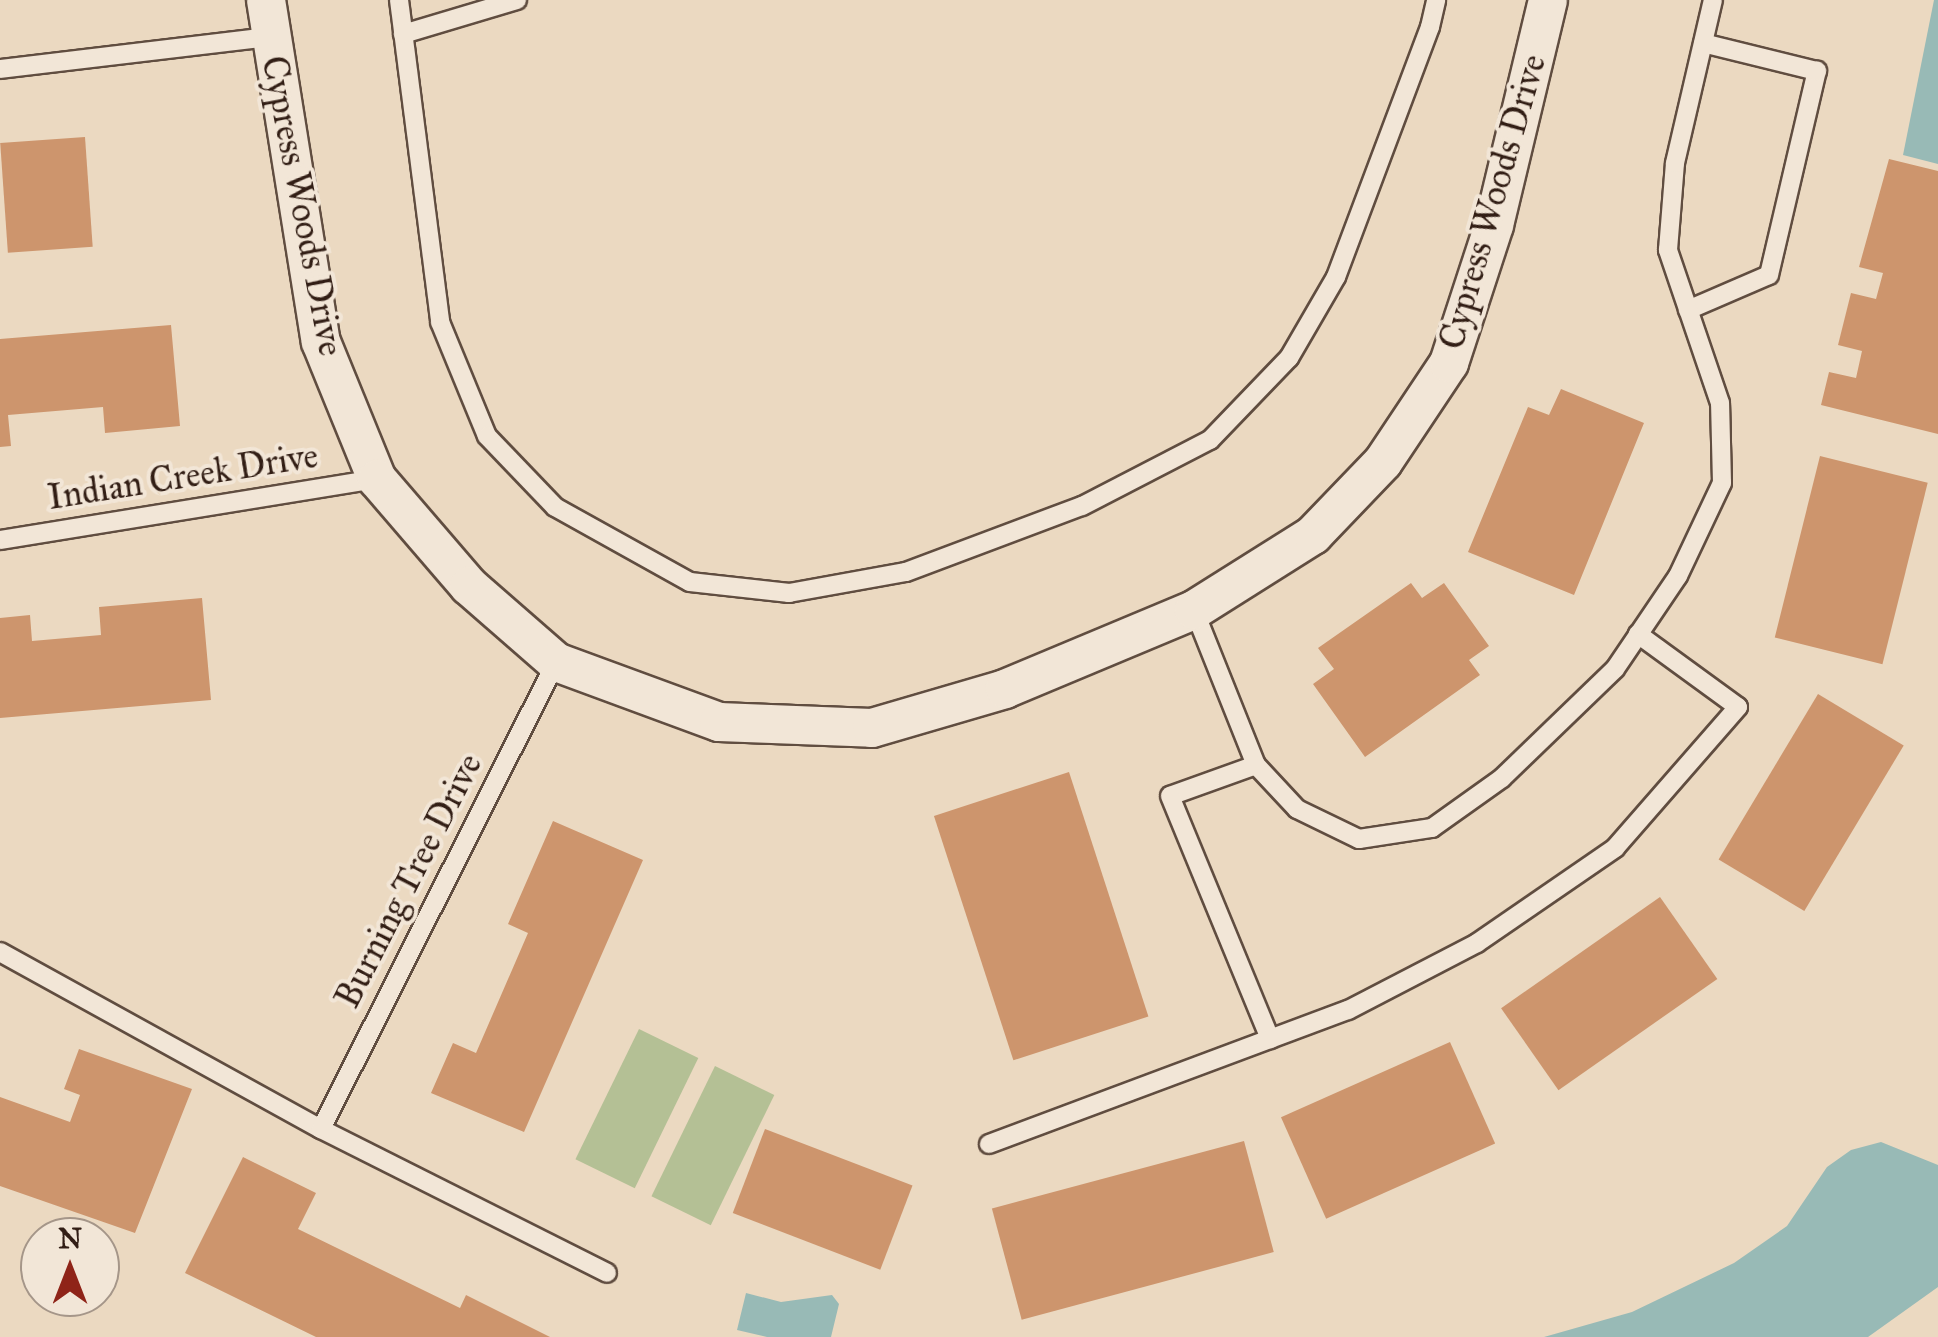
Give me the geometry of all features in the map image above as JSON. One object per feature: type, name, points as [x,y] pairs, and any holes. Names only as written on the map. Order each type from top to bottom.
[{"type":"street","name":"Cypress Woods Drive","points":[[268,18],[321,342],[377,479],[469,586],[556,662],[719,722],[872,728],[1006,690],[1194,610],[1313,535],[1383,462],[1449,364],[1494,225],[1548,0]]},
{"type":"lane","points":[[399,0],[440,322],[487,436],[554,507],[690,582],[789,593],[906,572],[1082,506],[1210,440],[1289,358],[1336,277],[1430,28],[1436,0]]},
{"type":"lane","points":[[404,34],[517,0]]},
{"type":"lane","points":[[1194,610],[1256,766],[1297,809],[1359,839],[1432,828],[1502,778],[1615,668],[1678,576],[1722,483],[1720,403],[1668,250],[1675,163],[1713,0]]},
{"type":"lane","points":[[0,69],[268,18]]},
{"type":"lane","points":[[1688,310],[1769,274],[1818,71],[1703,43]]},
{"type":"lane","name":"Indian Creek Drive","points":[[0,540],[377,479]]},
{"type":"lane","points":[[990,1144],[1348,1010],[1477,942],[1615,848],[1738,707],[1638,634]]},
{"type":"lane","name":"Burning Tree Drive","points":[[321,1129],[556,662]]},
{"type":"lane","points":[[1256,766],[1170,796],[1270,1039]]},
{"type":"lane","points":[[0,952],[321,1129],[608,1273]]},
{"type":"green space","points":[[639,1029],[698,1058],[635,1188],[575,1159]]},
{"type":"green space","points":[[715,1066],[774,1095],[711,1225],[651,1196]]},
{"type":"water","points":[[1934,0],[1938,0],[1938,164],[1903,155]]},
{"type":"water","points":[[1881,1142],[1938,1165],[1938,1287],[1868,1337],[1544,1337],[1632,1312],[1734,1263],[1787,1226],[1827,1167],[1851,1150]]},
{"type":"water","points":[[746,1293],[781,1302],[832,1295],[839,1304],[831,1337],[767,1337],[737,1330]]},
{"type":"building","points":[[85,137],[93,247],[8,253],[0,143]]},
{"type":"building","points":[[1889,159],[1938,171],[1938,434],[1821,405],[1829,372],[1856,378],[1862,351],[1838,345],[1851,293],[1876,299],[1883,273],[1859,267]]},
{"type":"building","points":[[171,325],[180,426],[105,433],[103,407],[8,415],[11,446],[0,447],[0,339]]},
{"type":"building","points":[[1561,389],[1644,423],[1574,595],[1468,552],[1528,407],[1549,415]]},
{"type":"building","points":[[1820,456],[1928,483],[1882,664],[1775,637]]},
{"type":"building","points":[[1411,583],[1422,598],[1444,583],[1489,646],[1469,660],[1480,675],[1365,757],[1313,684],[1334,669],[1318,648]]},
{"type":"building","points":[[202,598],[211,700],[0,718],[0,618],[30,615],[32,641],[101,635],[99,607]]},
{"type":"building","points":[[1818,694],[1904,746],[1804,911],[1719,859]]},
{"type":"building","points":[[1069,772],[1148,1016],[1013,1060],[934,816]]},
{"type":"building","points":[[553,821],[643,860],[524,1132],[431,1093],[453,1043],[476,1053],[528,933],[508,924]]},
{"type":"building","points":[[1660,897],[1717,979],[1558,1090],[1501,1008]]},
{"type":"building","points":[[1450,1042],[1495,1143],[1326,1219],[1281,1117]]},
{"type":"building","points":[[79,1049],[192,1089],[135,1233],[120,1228],[120,1217],[89,1217],[0,1186],[0,1097],[70,1122],[80,1095],[64,1089]]},
{"type":"building","points":[[765,1129],[913,1186],[880,1270],[733,1213]]},
{"type":"building","points":[[1244,1141],[1274,1252],[1022,1320],[992,1209]]},
{"type":"building","points":[[243,1157],[316,1193],[298,1229],[460,1308],[466,1295],[550,1337],[316,1337],[185,1273]]}]
